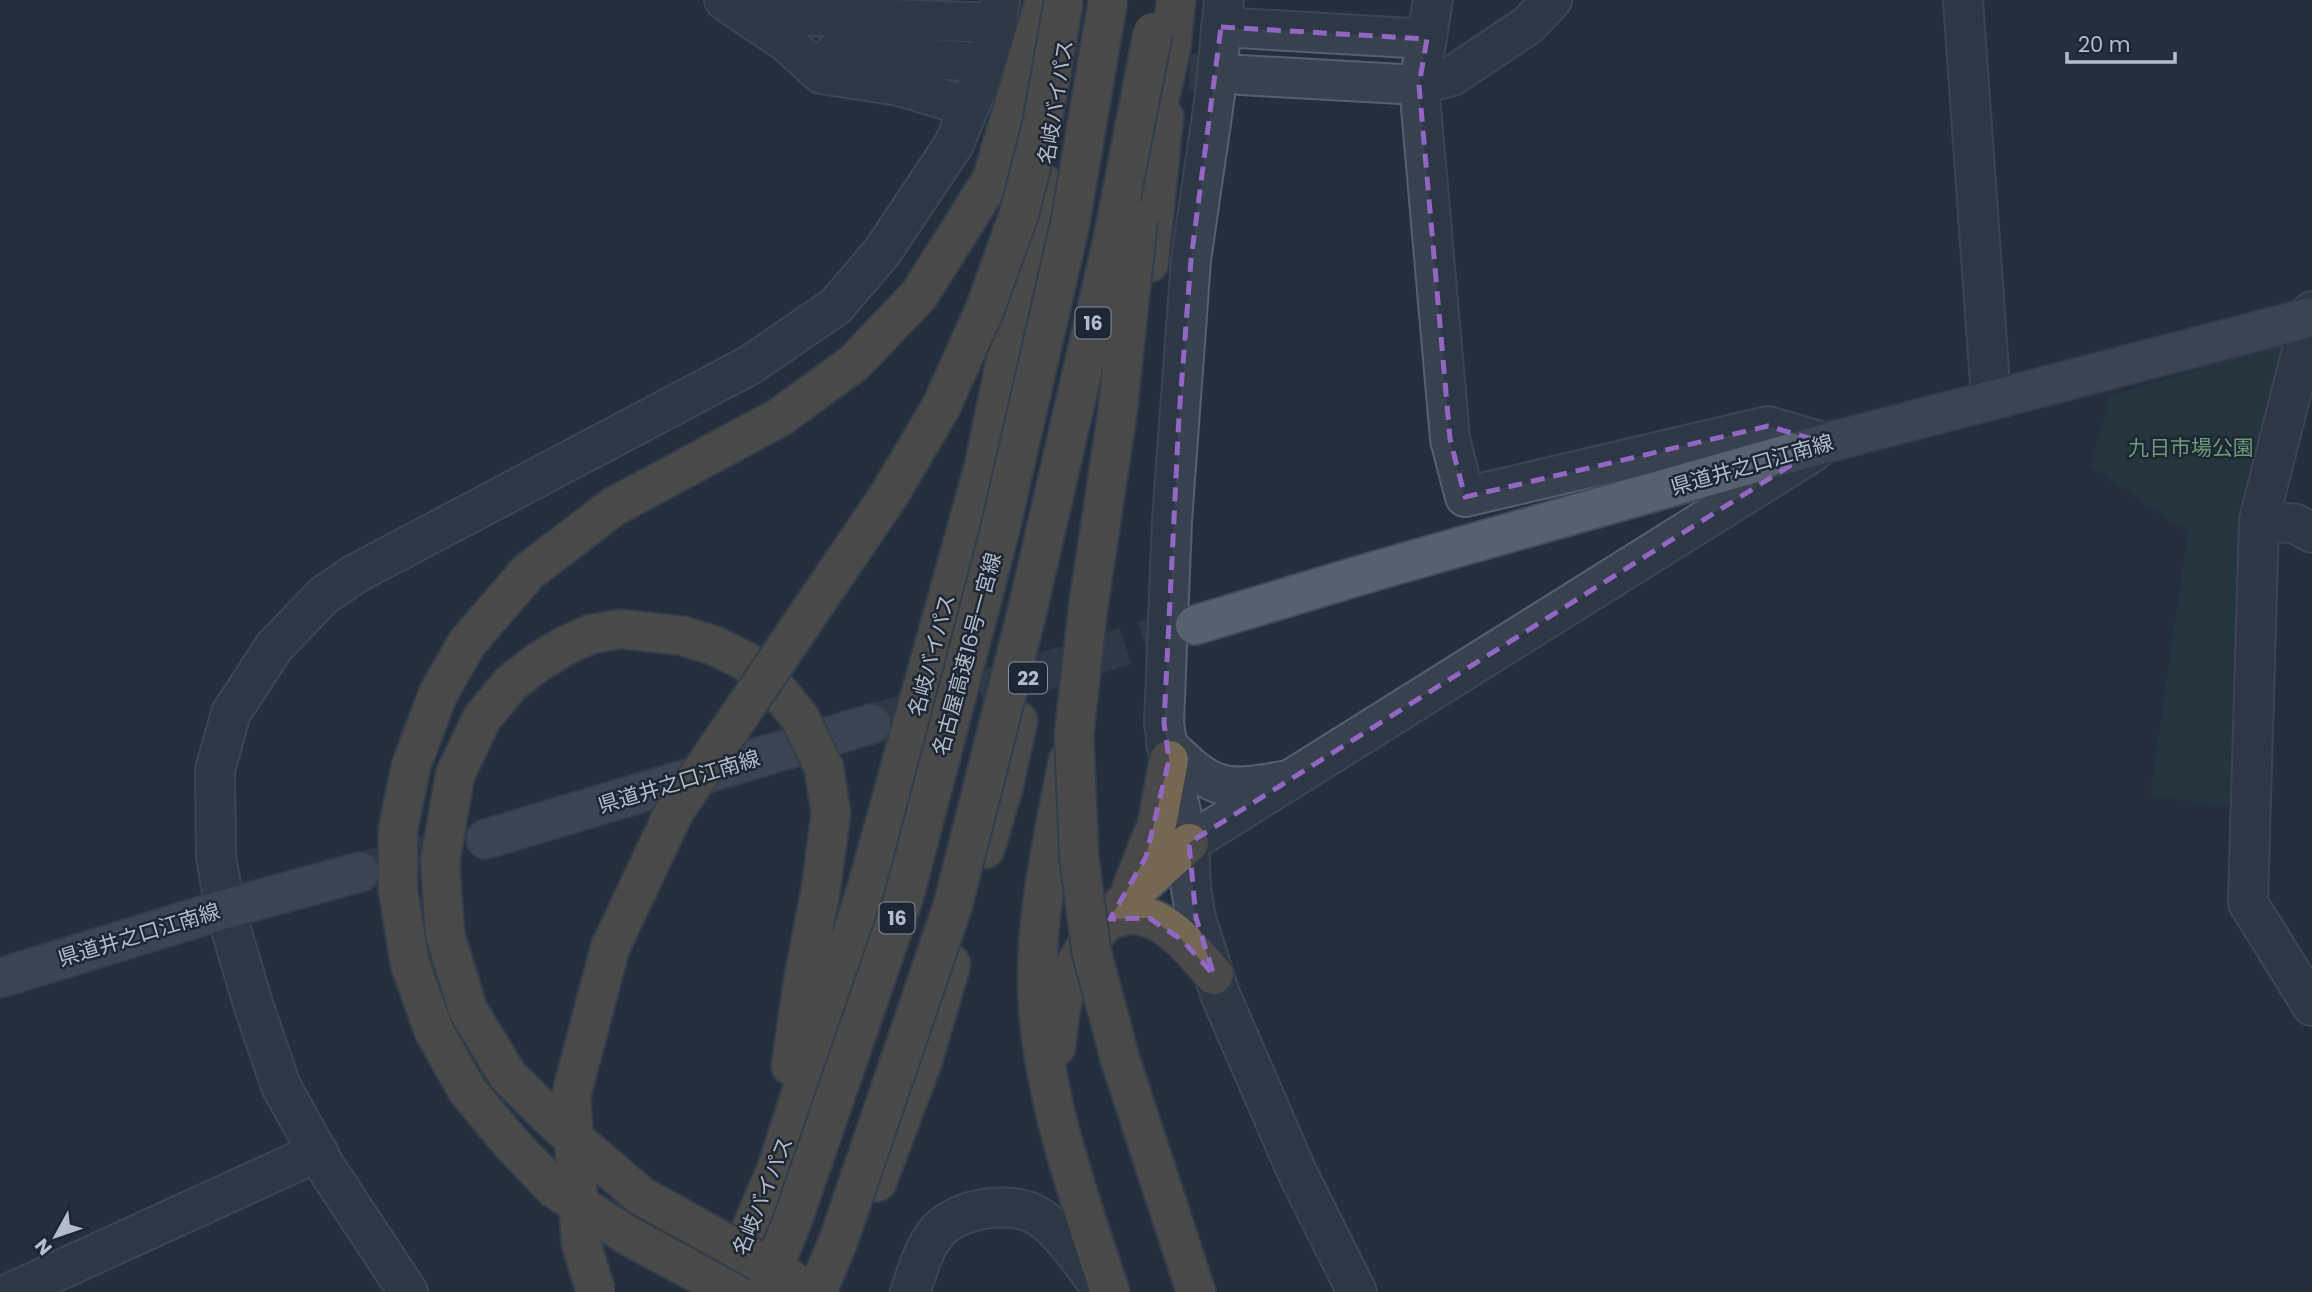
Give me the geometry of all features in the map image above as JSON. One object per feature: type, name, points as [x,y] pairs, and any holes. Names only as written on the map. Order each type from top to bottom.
[{"type":"highway","points":[[732,1292],[627,1235],[555,1189],[510,1142],[467,1090],[434,1031],[410,964],[398,890],[398,830],[411,766],[438,694],[467,643],[528,572],[613,507],[780,417],[855,363],[919,295],[992,179],[1045,0]]},
{"type":"highway","points":[[596,1292],[580,1243],[571,1096],[610,948],[674,812],[889,495],[941,407],[985,309],[1018,214],[1042,124],[1064,0]]},
{"type":"highway","name":"名岐バイパス","points":[[724,1292],[776,1168],[867,887],[983,470],[1053,137],[1072,0]]},
{"type":"highway","name":"名古屋高速16号一宮線","points":[[764,1292],[793,1219],[904,897],[999,534],[1070,224],[1108,0]]},
{"type":"highway","name":"22","points":[[836,1292],[923,1060],[1003,789],[1161,27],[1175,0]]},
{"type":"highway","points":[[1161,27],[1119,402],[1088,608],[1074,734],[1079,856],[1091,950],[1121,1062],[1196,1292]]},
{"type":"highway","points":[[1110,1292],[1068,1164],[1051,1091],[1038,1004],[1038,953],[1048,864],[1114,546],[1138,370],[1161,27]]},
{"type":"highway","name":"16","points":[[816,1292],[839,1239],[953,905],[1030,599],[1161,27]]},
{"type":"highway","points":[[776,1168],[831,813],[824,768],[800,718],[776,688],[747,662],[715,646],[683,636],[621,629],[591,635],[563,647],[512,682],[482,718],[455,775],[440,860],[445,935],[468,1010],[508,1076],[558,1125],[641,1196],[816,1292]]},
{"type":"highway","points":[[1115,913],[1140,870],[1157,824],[1168,752]]},
{"type":"highway","points":[[1051,1091],[1067,984],[1084,949],[1132,894],[1189,843]]},
{"type":"highway","points":[[1115,913],[1149,918],[1182,940],[1214,975]]},
{"type":"main road","name":"県道井之口江南線","points":[[1195,625],[1826,443],[2311,316]]},
{"type":"main road","name":"県道井之口江南線","points":[[486,839],[871,724]]},
{"type":"main road","name":"県道井之口江南線","points":[[0,978],[225,909],[360,872]]},
{"type":"street","points":[[1433,0],[1420,93],[1450,439],[1465,497],[1768,426],[1826,443]]},
{"type":"street","points":[[1228,85],[1420,93],[1452,76],[1528,25],[1552,0]]},
{"type":"street","points":[[1963,0],[1991,399]]},
{"type":"street","points":[[397,1288],[281,1086],[225,909],[216,856],[215,770],[230,713],[274,647],[324,595],[355,574],[750,365],[836,306],[882,252],[954,144],[979,83],[999,11],[782,15],[731,5]]},
{"type":"street","points":[[731,5],[786,42],[821,74],[899,86],[969,107]]},
{"type":"street","points":[[1357,1292],[1297,1172],[1220,994],[1196,918],[1191,889],[1189,843],[1172,776],[1164,723],[1168,609],[1191,260],[1228,85],[1223,13],[1427,39]]},
{"type":"street","points":[[786,42],[820,53],[964,61]]},
{"type":"street","points":[[2311,316],[2259,520],[2248,903],[2312,1006]]},
{"type":"street","points":[[1189,843],[1826,443]]},
{"type":"street","points":[[2259,520],[2296,524],[2312,533]]},
{"type":"street","points":[[1168,752],[1215,783],[1247,788],[1293,779]]},
{"type":"street","points":[[12,1292],[318,1152]]},
{"type":"street","points":[[910,1292],[936,1232],[961,1215],[995,1208],[1021,1210],[1036,1216],[1051,1227],[1104,1292]]},
{"type":"highlighted area","points":[[1221,27],[1427,39],[1419,85],[1450,439],[1465,497],[1768,426],[1826,443],[1189,843],[1196,918],[1214,975],[1182,940],[1149,918],[1110,919],[1146,857],[1169,760],[1164,723],[1179,416],[1191,260]]},
{"type":"green space","name":"九日市場公園","points":[[2290,342],[2232,807],[2150,796],[2188,532],[2091,467],[2109,396]]},
{"type":"tunnel","points":[[1019,63],[1241,75]]},
{"type":"tunnel","points":[[871,724],[1195,625]]},
{"type":"tunnel","points":[[366,870],[486,839]]}]
